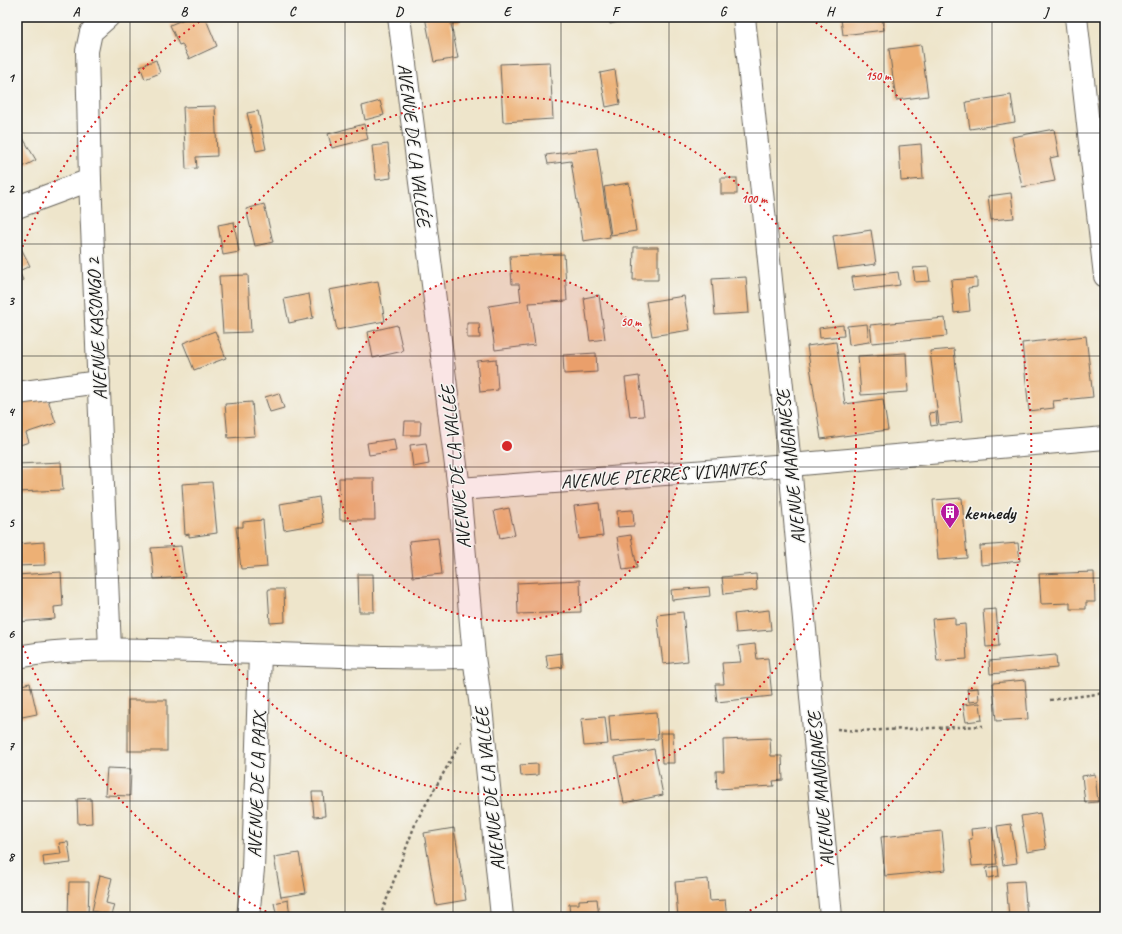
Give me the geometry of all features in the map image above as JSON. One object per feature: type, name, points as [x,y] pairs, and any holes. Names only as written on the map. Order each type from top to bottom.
[{"type":"street","name":"AVENUE KASONGO 2","points":[[108,17],[91,32],[87,45],[90,180],[110,649]]},
{"type":"street","name":"AVENUE DE LA VALLÉE","points":[[399,17],[459,488],[474,657],[481,708],[502,917]]},
{"type":"street","name":"AVENUE MANGANÈSE","points":[[744,17],[790,465],[831,917]]},
{"type":"street","points":[[1076,17],[1105,276]]},
{"type":"street","points":[[17,207],[90,180]]},
{"type":"street","points":[[17,393],[99,382]]},
{"type":"street","name":"AVENUE PIERRES VIVANTES","points":[[459,488],[790,465],[1105,438]]},
{"type":"street","points":[[17,657],[38,653],[110,649],[409,658],[474,657]]},
{"type":"street","name":"AVENUE DE LA PAIX","points":[[248,917],[253,869],[260,653]]},
{"type":"path","points":[[1050,700],[1105,693]]},
{"type":"path","points":[[814,728],[857,731],[983,726]]},
{"type":"path","points":[[380,917],[416,822],[462,741]]},
{"type":"building","points":[[189,17],[205,17],[217,46],[189,59],[182,44],[179,45],[170,25]]},
{"type":"building","points":[[425,17],[459,17],[460,23],[451,24],[458,58],[434,62]]},
{"type":"building","points":[[608,17],[631,17],[632,19],[610,24]]},
{"type":"building","points":[[882,17],[884,30],[843,35],[841,19]]},
{"type":"building","points":[[921,45],[928,96],[896,100],[889,49]]},
{"type":"building","points":[[156,60],[160,73],[145,79],[140,66]]},
{"type":"building","points":[[550,62],[553,119],[503,122],[500,64]]},
{"type":"building","points":[[615,70],[620,104],[606,107],[600,73]]},
{"type":"building","points":[[1011,95],[1015,122],[970,129],[966,102]]},
{"type":"building","points":[[380,101],[384,115],[365,120],[362,106]]},
{"type":"building","points":[[215,106],[217,156],[196,157],[197,168],[186,169],[183,107]]},
{"type":"building","points":[[258,111],[266,149],[256,151],[247,113]]},
{"type":"building","points":[[364,124],[368,139],[332,148],[328,134]]},
{"type":"building","points":[[17,128],[36,160],[17,170]]},
{"type":"building","points":[[1054,129],[1059,156],[1050,158],[1055,181],[1022,187],[1012,137]]},
{"type":"building","points":[[388,144],[391,178],[376,180],[372,146]]},
{"type":"building","points":[[921,144],[923,179],[901,181],[899,146]]},
{"type":"building","points":[[597,148],[610,237],[583,241],[571,161],[548,164],[546,155]]},
{"type":"building","points":[[721,178],[737,178],[737,194],[721,194]]},
{"type":"building","points":[[629,183],[636,231],[611,235],[604,187]]},
{"type":"building","points":[[1011,193],[1014,218],[991,220],[988,196]]},
{"type":"building","points":[[264,204],[273,242],[255,246],[246,209]]},
{"type":"building","points":[[234,222],[239,252],[223,255],[218,225]]},
{"type":"building","points":[[871,230],[876,264],[838,269],[833,236]]},
{"type":"building","points":[[19,244],[30,266],[19,271],[23,280],[17,284],[17,245]]},
{"type":"building","points":[[634,247],[658,247],[658,280],[633,280]]},
{"type":"building","points":[[564,254],[567,301],[529,303],[535,345],[495,350],[489,306],[521,301],[519,284],[512,284],[510,256]]},
{"type":"building","points":[[928,267],[930,281],[915,282],[913,268]]},
{"type":"building","points":[[898,272],[900,285],[854,291],[852,277]]},
{"type":"building","points":[[248,275],[251,332],[223,333],[219,276]]},
{"type":"building","points":[[746,277],[749,313],[715,315],[712,279]]},
{"type":"building","points":[[977,278],[977,287],[968,288],[970,311],[954,313],[951,280]]},
{"type":"building","points":[[378,281],[385,321],[337,330],[329,290]]},
{"type":"building","points":[[309,294],[313,318],[289,323],[284,299]]},
{"type":"building","points":[[599,295],[605,339],[590,341],[584,298]]},
{"type":"building","points":[[684,296],[690,330],[652,336],[646,302]]},
{"type":"building","points":[[945,318],[947,336],[872,343],[870,325]]},
{"type":"building","points":[[17,321],[20,330],[17,332]]},
{"type":"building","points":[[467,323],[479,323],[480,338],[467,338]]},
{"type":"building","points":[[867,324],[869,342],[849,345],[847,326]]},
{"type":"building","points":[[397,325],[403,351],[373,358],[368,332]]},
{"type":"building","points":[[843,325],[844,336],[820,338],[819,328]]},
{"type":"building","points":[[215,331],[226,358],[194,370],[183,343]]},
{"type":"building","points":[[1086,336],[1093,397],[1053,401],[1054,408],[1029,411],[1022,343]]},
{"type":"building","points":[[836,342],[845,404],[883,399],[888,430],[821,439],[807,346]]},
{"type":"building","points":[[954,349],[962,422],[939,425],[930,351]]},
{"type":"building","points":[[596,353],[597,372],[564,374],[563,355]]},
{"type":"building","points":[[906,353],[908,392],[861,395],[858,356]]},
{"type":"building","points":[[496,359],[498,390],[480,392],[477,361]]},
{"type":"building","points":[[639,376],[644,416],[630,417],[625,378]]},
{"type":"building","points":[[45,391],[56,423],[26,433],[29,442],[17,446],[17,400]]},
{"type":"building","points":[[279,393],[284,408],[270,412],[265,397]]},
{"type":"building","points":[[252,402],[255,436],[228,438],[225,404]]},
{"type":"building","points":[[936,412],[937,425],[931,426],[929,413]]},
{"type":"building","points":[[405,421],[421,421],[420,435],[404,435]]},
{"type":"building","points":[[394,439],[396,451],[369,455],[367,443]]},
{"type":"building","points":[[426,443],[429,464],[413,467],[410,445]]},
{"type":"building","points":[[61,462],[63,490],[17,492],[17,464]]},
{"type":"building","points":[[339,478],[374,478],[375,520],[340,520]]},
{"type":"building","points":[[212,482],[217,533],[189,537],[189,534],[185,535],[182,484]]},
{"type":"building","points":[[319,497],[323,523],[284,530],[280,504]]},
{"type":"building","name":"kennedy","points":[[962,498],[967,558],[938,560],[933,500]]},
{"type":"building","points":[[599,503],[603,536],[579,539],[574,506]]},
{"type":"building","points":[[509,508],[515,535],[500,538],[494,511]]},
{"type":"building","points":[[633,510],[634,526],[618,527],[617,511]]},
{"type":"building","points":[[263,520],[267,567],[241,569],[236,527],[243,527],[243,522]]},
{"type":"building","points":[[631,535],[637,568],[623,570],[617,537]]},
{"type":"building","points":[[438,538],[442,574],[413,577],[409,541]]},
{"type":"building","points":[[44,542],[45,565],[17,566],[17,544]]},
{"type":"building","points":[[1018,543],[1020,561],[981,565],[980,546]]},
{"type":"building","points":[[181,546],[185,577],[154,579],[151,548]]},
{"type":"building","points":[[61,572],[63,606],[54,607],[55,619],[17,622],[17,575]]},
{"type":"building","points":[[1094,572],[1095,602],[1086,602],[1086,609],[1070,609],[1070,603],[1041,604],[1039,574]]},
{"type":"building","points":[[358,574],[373,574],[374,612],[359,612]]},
{"type":"building","points":[[756,574],[757,590],[724,594],[722,577]]},
{"type":"building","points":[[580,580],[581,612],[518,614],[517,583]]},
{"type":"building","points":[[709,587],[710,596],[672,600],[671,590]]},
{"type":"building","points":[[269,589],[284,589],[285,622],[270,623]]},
{"type":"building","points":[[996,609],[999,646],[986,647],[983,610]]},
{"type":"building","points":[[769,610],[771,630],[736,633],[734,614]]},
{"type":"building","points":[[683,612],[688,661],[663,664],[657,615]]},
{"type":"building","points":[[955,617],[955,625],[965,624],[967,659],[937,661],[932,619]]},
{"type":"building","points":[[755,644],[757,659],[768,658],[772,696],[717,702],[715,684],[724,684],[722,663],[741,662],[738,646]]},
{"type":"building","points":[[562,653],[563,667],[548,669],[546,655]]},
{"type":"building","points":[[1056,655],[1057,668],[990,674],[989,661]]},
{"type":"building","points":[[17,662],[21,662],[23,681],[17,681]]},
{"type":"building","points":[[1025,680],[1028,719],[996,721],[993,683]]},
{"type":"building","points":[[30,683],[37,714],[17,718],[17,686]]},
{"type":"building","points":[[978,688],[979,701],[969,702],[967,689]]},
{"type":"building","points":[[128,700],[167,700],[167,751],[128,751]]},
{"type":"building","points":[[980,703],[982,720],[966,722],[963,705]]},
{"type":"building","points":[[656,712],[658,739],[611,742],[609,716]]},
{"type":"building","points":[[605,717],[608,744],[584,746],[581,719]]},
{"type":"building","points":[[660,733],[673,733],[674,763],[662,763]]},
{"type":"building","points":[[770,738],[771,756],[782,756],[783,780],[773,781],[774,786],[717,789],[716,771],[724,771],[723,740]]},
{"type":"building","points":[[654,749],[663,795],[624,803],[615,757]]},
{"type":"building","points":[[538,764],[538,775],[521,776],[520,765]]},
{"type":"building","points":[[107,768],[131,769],[130,796],[105,795]]},
{"type":"building","points":[[1095,774],[1098,802],[1085,803],[1082,776]]},
{"type":"building","points":[[312,792],[323,792],[325,816],[314,817]]},
{"type":"building","points":[[91,798],[92,823],[78,824],[77,799]]},
{"type":"building","points":[[1040,813],[1046,849],[1027,852],[1021,816]]},
{"type":"building","points":[[1011,824],[1017,863],[1003,865],[997,826]]},
{"type":"building","points":[[992,827],[997,864],[972,866],[969,839],[972,839],[971,829]]},
{"type":"building","points":[[454,828],[466,900],[436,905],[424,833]]},
{"type":"building","points":[[942,831],[946,870],[885,876],[881,837]]},
{"type":"building","points":[[68,842],[71,863],[44,866],[43,856],[61,854],[59,843]]},
{"type":"building","points":[[299,853],[306,893],[281,897],[274,857]]},
{"type":"building","points":[[998,866],[999,876],[988,878],[986,868]]},
{"type":"building","points":[[100,875],[112,878],[106,903],[114,905],[111,915],[92,911]]},
{"type":"building","points":[[708,879],[710,901],[725,900],[727,917],[678,917],[675,882]]},
{"type":"building","points":[[1024,881],[1027,917],[1009,917],[1006,882]]},
{"type":"building","points":[[69,882],[89,882],[88,917],[68,917]]},
{"type":"building","points":[[597,899],[599,917],[570,917],[569,904],[579,904],[579,900]]},
{"type":"building","points":[[288,900],[290,917],[277,917],[274,903]]},
{"type":"place","name":"kennedy","points":[[950,529]]}]
